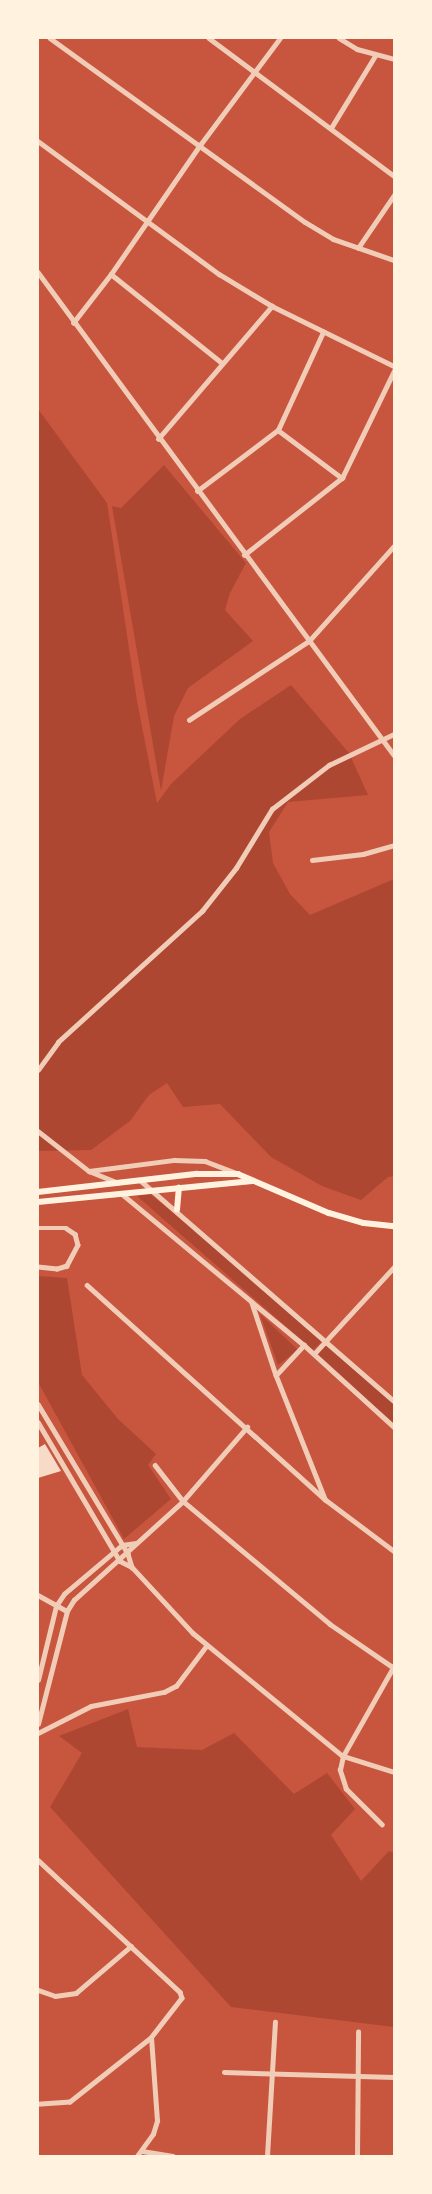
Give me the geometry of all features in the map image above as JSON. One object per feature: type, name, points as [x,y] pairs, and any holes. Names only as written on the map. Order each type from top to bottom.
[{"type":"main road","points":[[38,1192],[141,1181],[238,1174],[329,1213],[364,1223],[394,1226]]},
{"type":"main road","points":[[38,1202],[255,1181]]},
{"type":"main road","points":[[177,1210],[179,1188]]},
{"type":"street","points":[[50,38],[305,222],[333,240],[394,260]]},
{"type":"street","points":[[209,38],[256,70],[394,176]]},
{"type":"street","points":[[73,323],[111,274],[200,145],[280,38]]},
{"type":"street","points":[[339,38],[375,56],[394,59]]},
{"type":"street","points":[[332,128],[375,56]]},
{"type":"street","points":[[38,141],[219,274],[272,306],[394,366]]},
{"type":"street","points":[[358,248],[394,196]]},
{"type":"street","points":[[38,272],[158,439],[394,755]]},
{"type":"street","points":[[111,274],[222,364]]},
{"type":"street","points":[[158,439],[272,306]]},
{"type":"street","points":[[197,491],[278,430],[323,332]]},
{"type":"street","points":[[244,555],[342,478],[394,371]]},
{"type":"street","points":[[278,430],[342,478]]},
{"type":"street","points":[[189,720],[309,641],[394,546]]},
{"type":"street","points":[[38,1070],[58,1042],[202,911],[236,868],[272,810],[329,765],[363,748],[385,742],[394,734]]},
{"type":"street","points":[[312,860],[354,856],[394,845]]},
{"type":"street","points":[[38,1131],[90,1171],[119,1183]]},
{"type":"street","points":[[90,1171],[147,1162],[192,1160],[219,1165],[238,1174]]},
{"type":"street","points":[[141,1181],[177,1210],[394,1401]]},
{"type":"street","points":[[122,1194],[304,1345],[394,1427]]},
{"type":"street","points":[[38,1228],[66,1228],[76,1234],[78,1245],[67,1266],[57,1269],[38,1267]]},
{"type":"street","points":[[314,1354],[325,1340],[394,1269]]},
{"type":"street","points":[[87,1285],[326,1500],[394,1551]]},
{"type":"street","points":[[252,1302],[276,1375],[326,1500]]},
{"type":"street","points":[[276,1375],[304,1345]]},
{"type":"street","points":[[38,1404],[128,1554],[132,1567]]},
{"type":"street","points":[[38,1422],[120,1561],[132,1567],[207,1644],[343,1756],[394,1772]]},
{"type":"street","points":[[38,1724],[67,1611],[82,1592],[128,1554],[136,1543],[183,1501],[247,1427]]},
{"type":"street","points":[[155,1465],[183,1501],[330,1624],[394,1667],[343,1756],[340,1770],[346,1788],[382,1825]]},
{"type":"street","points":[[38,1680],[56,1606],[70,1588],[122,1545],[136,1543]]},
{"type":"street","points":[[38,1594],[67,1611]]},
{"type":"street","points":[[38,1733],[91,1706],[164,1692],[176,1686],[207,1644]]},
{"type":"street","points":[[38,1860],[180,1992],[182,1998],[150,2038],[70,2102],[38,2104]]},
{"type":"street","points":[[38,1990],[55,1996],[76,1993],[131,1946]]},
{"type":"street","points":[[267,2156],[275,2022]]},
{"type":"street","points":[[357,2156],[358,2032]]},
{"type":"street","points":[[137,2156],[142,2151],[157,2120],[150,2038]]},
{"type":"street","points":[[224,2072],[394,2077]]},
{"type":"street","points":[[142,2151],[174,2156]]},
{"type":"shaded area","points":[[38,409],[107,503],[137,701],[157,803],[171,784],[240,719],[291,685],[349,753],[368,795],[288,802],[269,832],[273,863],[290,894],[310,915],[394,879],[394,1176],[388,1177],[361,1200],[322,1186],[271,1157],[220,1104],[183,1107],[167,1083],[149,1095],[130,1121],[91,1150],[38,1151]]},
{"type":"shaded area","points":[[164,465],[246,563],[230,593],[225,610],[253,641],[188,688],[174,716],[161,791],[112,506],[121,508]]},
{"type":"shaded area","points":[[150,1194],[323,1340],[313,1350],[137,1196]]},
{"type":"shaded area","points":[[38,1276],[67,1278],[82,1375],[118,1419],[156,1454],[148,1465],[171,1499],[124,1539],[38,1382]]},
{"type":"shaded area","points":[[260,1314],[298,1350],[278,1365]]},
{"type":"shaded area","points":[[325,1345],[394,1401],[394,1423],[315,1355]]},
{"type":"shaded area","points":[[128,1709],[137,1747],[202,1750],[234,1733],[294,1794],[327,1773],[355,1809],[331,1835],[361,1881],[389,1851],[394,1853],[394,2027],[231,2007],[50,1807],[82,1753],[59,1736]]},
{"type":"building","points":[[45,1444],[61,1471],[38,1478],[38,1448]]}]
